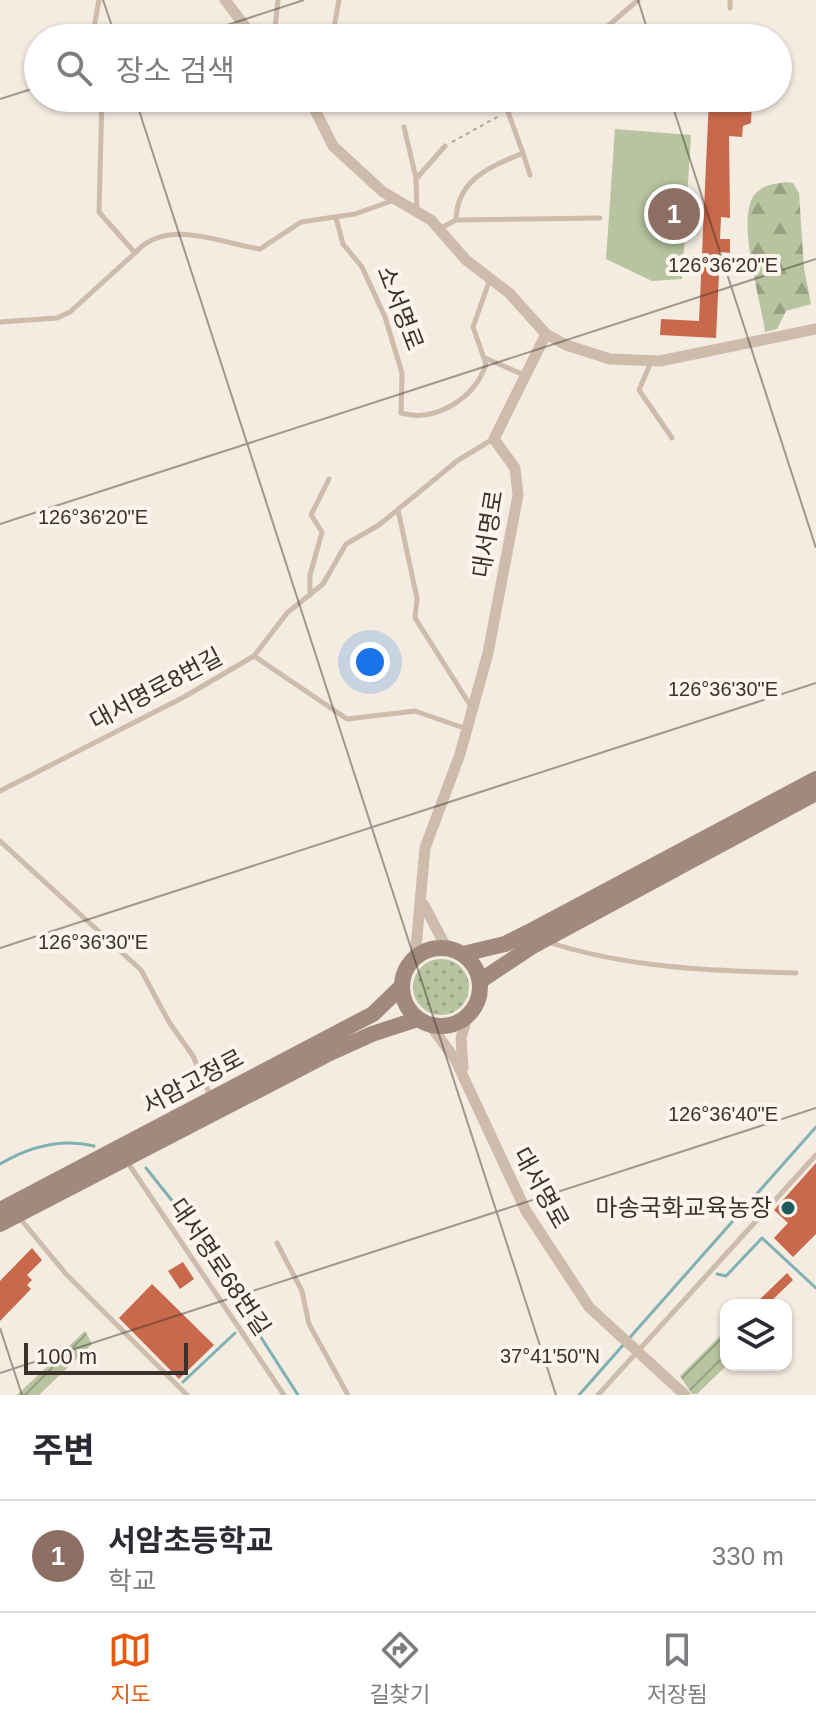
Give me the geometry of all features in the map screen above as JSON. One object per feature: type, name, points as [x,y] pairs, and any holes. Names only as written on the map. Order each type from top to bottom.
[{"type":"main road","points":[[463,954],[505,944],[816,779]]},
{"type":"main road","points":[[480,981],[543,941],[816,793]]},
{"type":"main road","points":[[446,947],[463,954],[476,969],[480,981],[475,1007],[467,1017],[443,1026],[424,1022],[403,998],[404,973],[415,958],[433,948],[446,947]]},
{"type":"main road","name":"서암고정로","points":[[0,1210],[373,1014],[402,986]]},
{"type":"main road","name":"서암고정로","points":[[0,1224],[330,1053],[372,1034],[424,1022]]},
{"type":"street","points":[[225,0],[243,24]]},
{"type":"street","points":[[316,112],[333,146],[396,199],[417,210],[440,229],[466,260],[519,303],[546,334],[582,352],[610,359],[681,359],[816,329]]},
{"type":"street","points":[[494,439],[546,334]]},
{"type":"street","name":"대서명로","points":[[415,958],[425,848],[473,709],[498,612],[518,495],[515,468],[494,439]]},
{"type":"street","points":[[422,900],[446,947]]},
{"type":"street","points":[[465,1080],[461,1038],[467,1017]]},
{"type":"street","name":"대서명로","points":[[424,1022],[443,1039],[526,1211],[589,1307],[685,1395]]},
{"type":"lane","points":[[95,24],[99,0]]},
{"type":"lane","points":[[275,24],[278,0]]},
{"type":"lane","points":[[335,24],[339,0]]},
{"type":"lane","points":[[610,24],[638,0]]},
{"type":"lane","points":[[730,0],[730,8]]},
{"type":"lane","points":[[102,112],[99,212],[135,253]]},
{"type":"lane","points":[[508,112],[530,175]]},
{"type":"lane","points":[[404,127],[416,179],[417,210]]},
{"type":"lane","points":[[416,179],[445,146]]},
{"type":"lane","points":[[456,220],[462,191],[470,181],[523,153]]},
{"type":"lane","points":[[0,322],[57,318],[70,312],[153,238],[172,234],[204,237],[260,249],[301,222],[336,218],[396,199]]},
{"type":"lane","name":"소서명로","points":[[336,218],[343,244],[362,267],[385,317],[402,373],[401,413],[422,416],[447,409],[475,384],[484,369],[485,358]]},
{"type":"lane","points":[[440,229],[456,220],[600,218]]},
{"type":"lane","points":[[490,278],[473,327],[485,358],[524,375]]},
{"type":"lane","points":[[651,361],[639,390],[672,438]]},
{"type":"lane","name":"대서명로8번길","points":[[0,791],[174,702],[254,656],[280,620],[323,584],[341,549],[398,510],[457,461],[494,439]]},
{"type":"lane","points":[[310,595],[310,575],[322,532],[311,515],[329,479]]},
{"type":"lane","points":[[398,510],[417,598],[415,618],[473,709]]},
{"type":"lane","points":[[254,656],[347,719],[415,711],[467,729]]},
{"type":"lane","points":[[0,841],[141,970],[169,1022],[193,1056],[212,1099]]},
{"type":"lane","points":[[543,941],[617,960],[688,968],[796,973]]},
{"type":"lane","points":[[598,1395],[816,1155]]},
{"type":"lane","name":"대서명로68번길","points":[[125,1159],[284,1395]]},
{"type":"lane","points":[[17,1215],[66,1274],[187,1395]]},
{"type":"lane","name":"대서명로68번길","points":[[277,1243],[302,1291],[309,1324],[348,1395]]},
{"type":"path","points":[[445,146],[508,112]]},
{"type":"green space","points":[[615,129],[691,135],[682,279],[652,281],[606,259]]},
{"type":"green space","points":[[793,183],[799,193],[804,268],[811,304],[786,311],[777,329],[765,332],[749,244],[749,210],[759,190]]},
{"type":"green space","points":[[441,959],[460,968],[469,987],[460,1006],[441,1015],[422,1006],[413,987],[422,968]]},
{"type":"green space","points":[[85,1331],[92,1344],[39,1395],[17,1395]]},
{"type":"green space","points":[[720,1336],[721,1371],[697,1394],[692,1394],[680,1376]]},
{"type":"building","points":[[708,112],[751,112],[751,123],[743,126],[742,137],[729,136],[730,218],[721,217],[720,239],[730,239],[730,253],[720,252],[716,338],[660,335],[661,319],[699,321]]},
{"type":"building","points":[[816,1163],[816,1234],[793,1257],[774,1238],[788,1223],[774,1210]]},
{"type":"building","points":[[32,1248],[42,1260],[27,1275],[32,1280],[27,1285],[31,1289],[0,1321],[0,1281]]},
{"type":"building","points":[[183,1262],[194,1279],[180,1289],[168,1271]]},
{"type":"building","points":[[787,1273],[793,1280],[773,1299],[760,1299]]},
{"type":"building","points":[[152,1284],[214,1345],[179,1379],[119,1318]]},
{"type":"waterway","points":[[579,1395],[816,1127]]},
{"type":"waterway","points":[[0,1164],[46,1146],[69,1143],[94,1146]]},
{"type":"waterway","points":[[146,1168],[178,1208],[298,1395]]},
{"type":"waterway","points":[[717,1274],[726,1276],[762,1238],[816,1288]]},
{"type":"waterway","points":[[183,1382],[235,1333]]},
{"type":"place","name":"서암초등학교","points":[[674,214]]},
{"type":"place","name":"마송국화교육농장","points":[[788,1208]]}]
